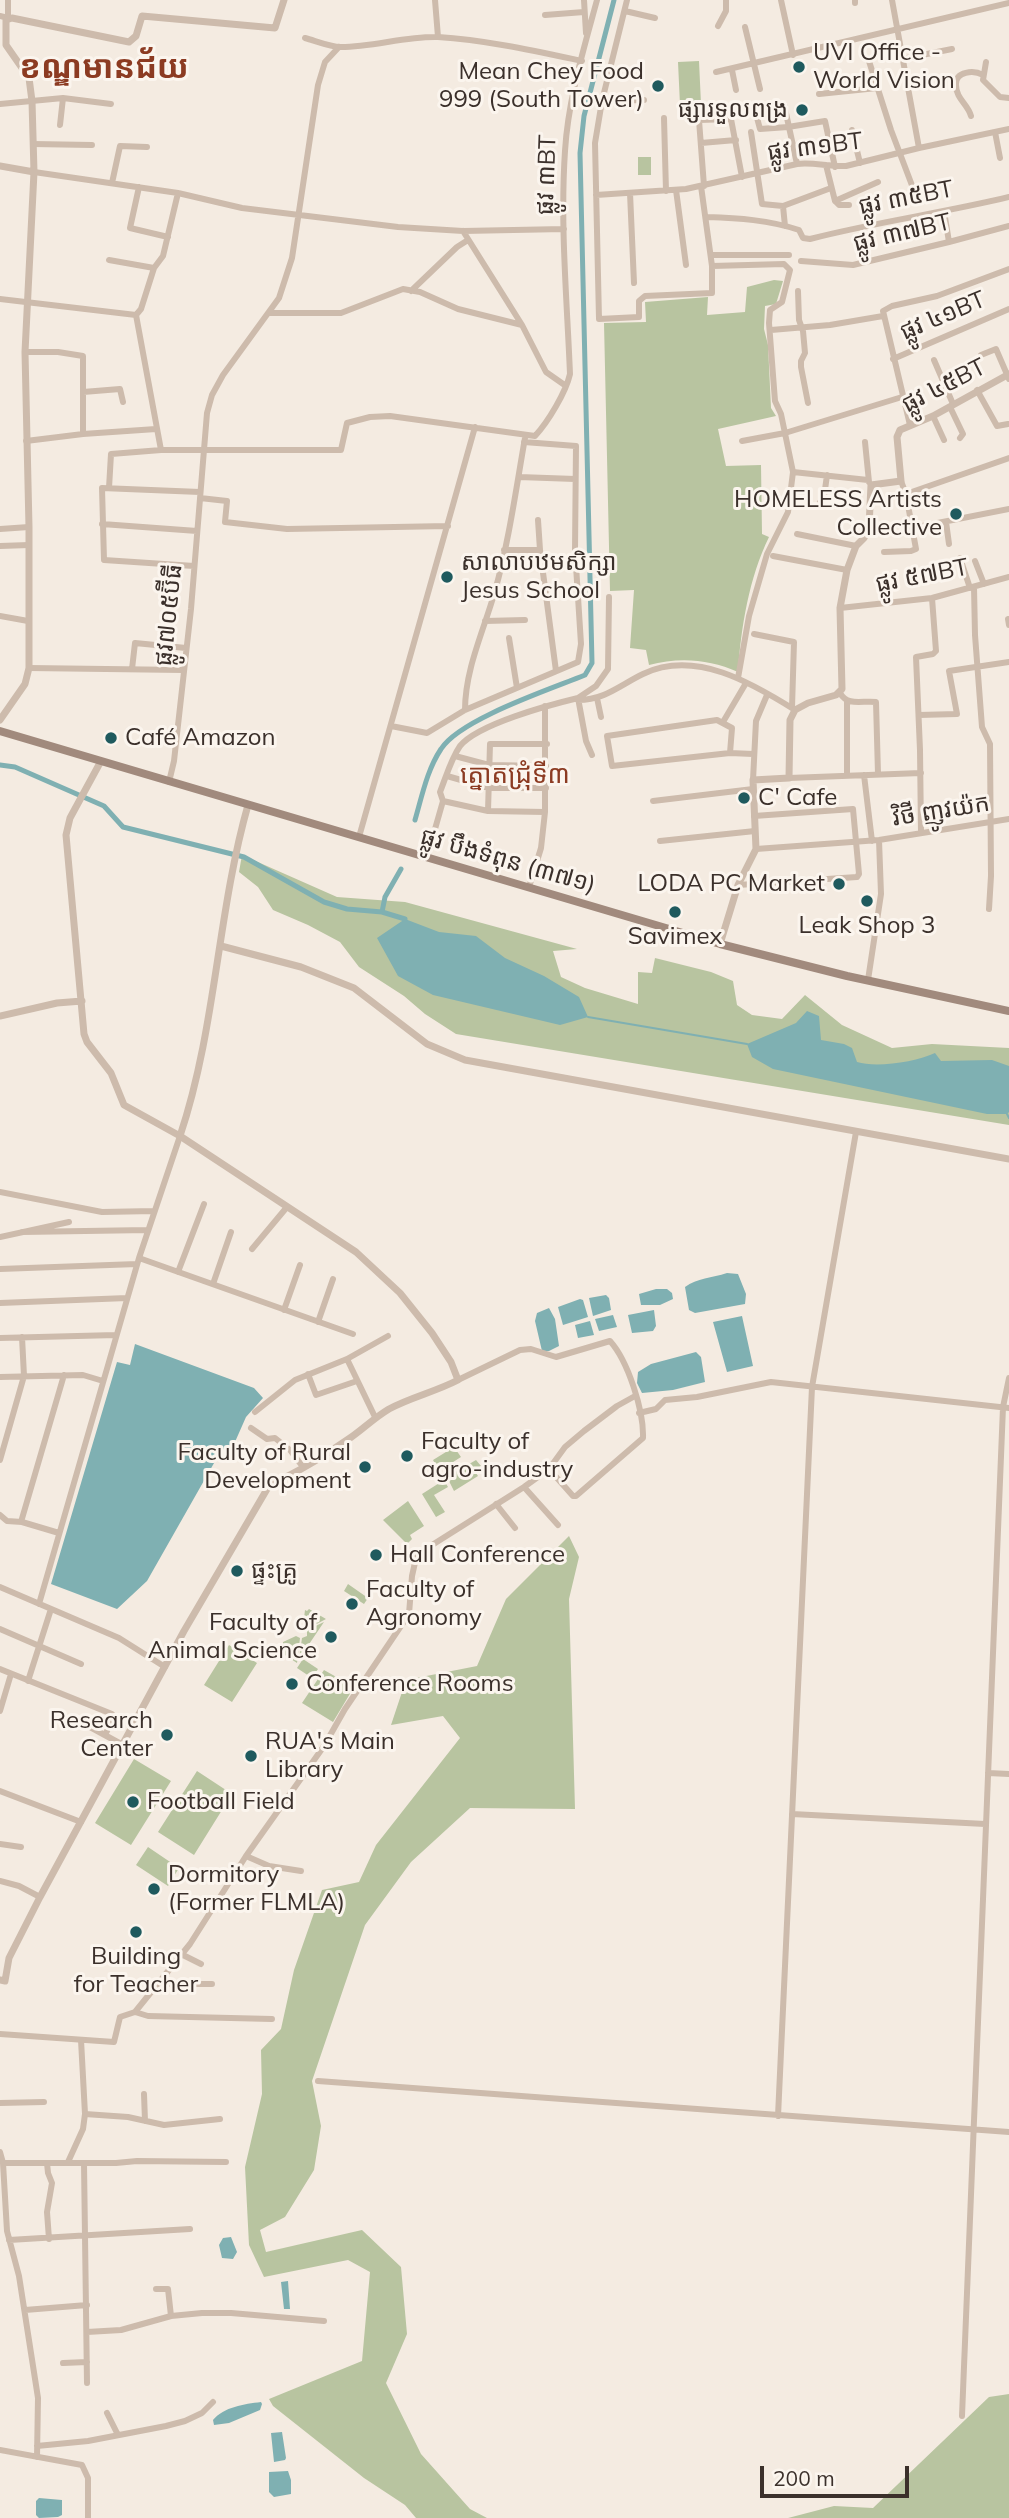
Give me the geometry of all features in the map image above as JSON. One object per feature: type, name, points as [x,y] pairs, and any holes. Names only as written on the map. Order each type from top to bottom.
[{"type":"main road","name":"ផ្លូវ បឹងទំពុន (៣៧១)","points":[[0,731],[720,944],[1009,1012]]},
{"type":"street","points":[[0,720],[25,684],[29,668],[25,352],[34,172],[32,101],[29,78],[6,45],[4,17],[8,0]]},
{"type":"street","points":[[4,17],[129,42],[136,36],[142,16],[275,28],[284,0]]},
{"type":"street","points":[[435,0],[438,37]]},
{"type":"street","points":[[584,0],[587,38]]},
{"type":"street","name":"ផ្លូវ ៣BT","points":[[566,386],[570,374],[564,229],[565,150],[597,0]]},
{"type":"street","points":[[627,0],[602,101],[595,144],[599,319],[639,317],[639,301],[645,296],[712,293],[712,255],[703,186],[698,107]]},
{"type":"street","points":[[718,26],[726,11],[726,0]]},
{"type":"street","points":[[781,0],[793,55]]},
{"type":"street","points":[[892,0],[919,148]]},
{"type":"street","points":[[716,72],[1009,2]]},
{"type":"street","points":[[625,11],[655,18]]},
{"type":"street","points":[[545,15],[584,12]]},
{"type":"street","points":[[745,27],[760,89]]},
{"type":"street","points":[[305,38],[339,47],[370,45],[403,38],[438,37],[494,44],[582,61]]},
{"type":"street","name":"ផ្លូវ៧០៥ប៊ីធី","points":[[169,782],[174,761],[212,395],[243,344],[279,298],[292,258],[318,85],[325,62],[339,47]]},
{"type":"street","points":[[902,59],[952,49]]},
{"type":"street","points":[[868,58],[913,188]]},
{"type":"street","points":[[986,62],[984,80],[1000,97],[1009,98]]},
{"type":"street","points":[[732,70],[736,90]]},
{"type":"street","points":[[971,116],[969,108],[958,95],[955,83],[969,71],[983,75]]},
{"type":"street","points":[[819,94],[877,89]]},
{"type":"street","points":[[60,125],[63,98]]},
{"type":"street","points":[[0,104],[63,98],[111,104]]},
{"type":"street","points":[[602,101],[644,100]]},
{"type":"street","points":[[772,104],[784,104],[796,164]]},
{"type":"street","points":[[756,114],[760,129],[825,121],[835,167]]},
{"type":"street","points":[[664,118],[666,191]]},
{"type":"street","points":[[699,120],[731,119],[742,177]]},
{"type":"street","name":"ផ្លូវ ៣១BT","points":[[596,195],[703,186],[796,164],[814,162],[835,167],[1009,129]]},
{"type":"street","points":[[852,130],[860,163]]},
{"type":"street","points":[[751,132],[762,204],[760,222]]},
{"type":"street","points":[[995,132],[1000,158]]},
{"type":"street","points":[[701,143],[736,140]]},
{"type":"street","points":[[33,144],[92,145]]},
{"type":"street","points":[[112,183],[120,146],[147,147]]},
{"type":"street","points":[[826,165],[835,201],[839,205],[849,205]]},
{"type":"street","points":[[0,166],[178,193],[242,208],[398,227],[463,231],[564,229]]},
{"type":"street","points":[[835,201],[878,182]]},
{"type":"street","points":[[139,187],[131,228],[168,237]]},
{"type":"street","points":[[762,204],[783,206],[831,188]]},
{"type":"street","points":[[676,190],[686,265]]},
{"type":"street","points":[[161,450],[136,315],[141,309],[154,268],[163,256],[178,193]]},
{"type":"street","points":[[630,193],[634,283]]},
{"type":"street","name":"ផ្លូវ ៣៥BT","points":[[785,226],[799,230],[803,238],[810,239],[865,225],[1009,197]]},
{"type":"street","points":[[707,217],[747,218],[785,226],[783,206]]},
{"type":"street","points":[[944,211],[949,243]]},
{"type":"street","name":"ផ្លូវ ៣៧BT","points":[[802,261],[853,264],[949,243],[1009,226]]},
{"type":"street","points":[[463,231],[522,325],[546,372],[566,386],[537,435],[525,439]]},
{"type":"street","points":[[411,290],[468,240]]},
{"type":"street","points":[[712,255],[789,255]]},
{"type":"street","points":[[109,260],[154,268]]},
{"type":"street","points":[[712,266],[784,264],[790,270],[784,298],[780,305],[770,310],[774,393],[793,472],[788,512],[767,554],[749,616],[738,678]]},
{"type":"street","points":[[910,425],[883,312],[892,306],[955,290],[1009,269]]},
{"type":"street","points":[[269,313],[341,313],[403,289],[420,292],[458,309],[522,325]]},
{"type":"street","points":[[798,291],[799,320],[805,353],[801,367],[808,403]]},
{"type":"street","points":[[0,299],[136,315]]},
{"type":"street","name":"ផ្លូវ ៤១BT","points":[[893,359],[1009,309]]},
{"type":"street","points":[[771,330],[883,316]]},
{"type":"street","points":[[981,355],[996,349],[1009,376]]},
{"type":"street","points":[[25,352],[58,352],[83,356],[83,434]]},
{"type":"street","points":[[934,360],[963,434],[960,439]]},
{"type":"street","name":"ផ្លូវ ៤៥BT","points":[[901,481],[897,433],[1009,376]]},
{"type":"street","points":[[83,392],[120,389],[123,402]]},
{"type":"street","points":[[977,390],[997,426],[1008,424]]},
{"type":"street","points":[[742,441],[785,433],[902,397]]},
{"type":"street","points":[[109,488],[111,454],[161,450],[341,450],[346,423],[370,417],[390,416],[475,427],[525,439],[575,445],[575,550],[581,644],[576,664],[465,710],[427,733],[391,726]]},
{"type":"street","points":[[933,416],[944,440]]},
{"type":"street","points":[[359,837],[475,427]]},
{"type":"street","points":[[26,441],[156,429]]},
{"type":"street","points":[[465,710],[465,692],[505,550],[525,439]]},
{"type":"street","points":[[840,693],[840,608],[847,570],[856,546],[869,527],[870,483],[865,442]]},
{"type":"street","points":[[906,494],[1009,458]]},
{"type":"street","points":[[793,472],[870,483],[901,481],[906,494],[915,550],[884,552]]},
{"type":"street","points":[[820,502],[824,497],[827,475]]},
{"type":"street","points":[[519,477],[575,479]]},
{"type":"street","points":[[194,566],[106,561],[103,558],[102,488],[200,495],[227,501],[225,522],[274,527],[448,526]]},
{"type":"street","points":[[912,528],[1009,509]]},
{"type":"street","points":[[538,520],[556,671]]},
{"type":"street","points":[[946,522],[949,544]]},
{"type":"street","points":[[102,524],[197,531]]},
{"type":"street","points":[[0,529],[29,527]]},
{"type":"street","points":[[797,534],[856,546]]},
{"type":"street","points":[[0,546],[29,545]]},
{"type":"street","points":[[505,550],[540,550]]},
{"type":"street","points":[[773,556],[847,570]]},
{"type":"street","points":[[960,558],[972,588],[982,727],[989,741],[989,909]]},
{"type":"street","points":[[975,561],[984,584]]},
{"type":"street","name":"ផ្លូវ ៥៧BT","points":[[840,608],[932,598],[1009,577]]},
{"type":"street","points":[[578,699],[596,686],[608,669],[609,597]]},
{"type":"street","points":[[921,833],[916,657],[936,652],[932,598]]},
{"type":"street","points":[[0,616],[29,621]]},
{"type":"street","points":[[485,621],[525,620]]},
{"type":"street","points":[[754,634],[794,642],[794,709],[790,720],[789,778]]},
{"type":"street","points":[[509,638],[517,688]]},
{"type":"street","points":[[132,669],[135,643],[186,648]]},
{"type":"street","points":[[919,715],[957,714],[949,671],[1009,662]]},
{"type":"street","points":[[427,857],[443,801],[440,792],[461,745],[476,733],[545,706],[597,698],[617,691],[641,675],[669,666],[698,667],[738,678],[794,709],[840,693]]},
{"type":"street","points":[[29,668],[183,670]]},
{"type":"street","points":[[723,722],[746,683]]},
{"type":"street","points":[[840,693],[847,701],[847,776]]},
{"type":"street","points":[[720,944],[738,885],[756,849],[753,754],[756,721],[766,695]]},
{"type":"street","points":[[597,698],[601,716]]},
{"type":"street","points":[[578,699],[586,741],[592,755]]},
{"type":"street","points":[[847,701],[876,702],[878,774]]},
{"type":"street","points":[[529,887],[541,848],[545,812],[545,706]]},
{"type":"street","points":[[730,752],[733,730],[723,722],[715,720],[607,734],[610,764],[730,752],[753,754]]},
{"type":"street","points":[[488,811],[489,746],[493,743],[547,744]]},
{"type":"street","points":[[455,756],[489,765],[546,766]]},
{"type":"street","points":[[101,761],[69,818],[66,841],[85,1038],[111,1073],[124,1105],[180,1136],[356,1252],[400,1293],[432,1333],[451,1362],[458,1380]]},
{"type":"street","points":[[753,780],[921,773]]},
{"type":"street","points":[[447,775],[489,788],[546,788]]},
{"type":"street","points":[[864,775],[875,841]]},
{"type":"street","points":[[653,801],[753,789]]},
{"type":"street","points":[[443,801],[488,811],[545,812]]},
{"type":"street","points":[[39,1604],[138,1261],[180,1136],[200,1066],[233,860],[248,805]]},
{"type":"street","points":[[738,885],[857,877],[859,874],[853,809],[754,816]]},
{"type":"street","name":"វិថី ញូវយ៉ក","points":[[756,849],[875,841],[1009,819]]},
{"type":"street","points":[[660,841],[755,831]]},
{"type":"street","name":"វិថី ញូវយ៉ក","points":[[868,980],[881,894],[875,841]]},
{"type":"street","points":[[221,946],[301,967],[354,988],[427,1044],[465,1060],[1009,1158]]},
{"type":"street","points":[[0,1016],[57,1003],[82,1002]]},
{"type":"street","points":[[778,2116],[812,1387],[856,1132]]},
{"type":"street","points":[[0,1192],[103,1212],[154,1211]]},
{"type":"street","points":[[178,1272],[204,1204]]},
{"type":"street","points":[[252,1250],[287,1207]]},
{"type":"street","points":[[0,1237],[69,1222]]},
{"type":"street","points":[[22,1232],[148,1230]]},
{"type":"street","points":[[213,1284],[231,1232]]},
{"type":"street","points":[[0,1269],[138,1261],[178,1272],[354,1334]]},
{"type":"street","points":[[284,1310],[300,1265]]},
{"type":"street","points":[[318,1322],[333,1279]]},
{"type":"street","points":[[0,1303],[127,1298]]},
{"type":"street","points":[[0,1338],[116,1335]]},
{"type":"street","points":[[255,1412],[282,1389],[308,1374],[347,1359],[388,1336]]},
{"type":"street","points":[[0,1460],[24,1376],[22,1337]]},
{"type":"street","points":[[2,1982],[9,1958],[40,1897],[165,1667],[270,1484],[351,1438],[375,1418],[409,1398],[440,1389],[520,1350],[531,1349],[556,1357],[610,1341],[618,1350],[630,1377],[643,1433],[642,1440],[576,1496],[573,1496],[549,1469]]},
{"type":"street","points":[[347,1359],[375,1418]]},
{"type":"street","points":[[308,1374],[316,1395],[357,1381]]},
{"type":"street","points":[[21,1521],[64,1375]]},
{"type":"street","points":[[0,1377],[83,1375],[103,1381]]},
{"type":"street","points":[[962,2416],[985,1824],[1009,1378]]},
{"type":"street","points":[[639,1413],[656,1409],[665,1400],[697,1397],[771,1382],[1006,1408]]},
{"type":"street","points":[[0,2034],[114,2042],[120,2017],[135,2012],[181,1954],[324,1746],[345,1709],[409,1614],[416,1558],[421,1552],[549,1469],[565,1447],[599,1419],[635,1396]]},
{"type":"street","points":[[251,1428],[267,1439],[275,1438],[290,1450],[303,1467]]},
{"type":"street","points":[[524,1487],[558,1525]]},
{"type":"street","points":[[496,1504],[515,1528]]},
{"type":"street","points":[[0,1515],[8,1521],[21,1521],[59,1533]]},
{"type":"street","points":[[0,1587],[119,1639],[165,1667]]},
{"type":"street","points":[[27,1681],[51,1609]]},
{"type":"street","points":[[0,1629],[81,1664]]},
{"type":"street","points":[[0,1669],[112,1714],[105,1735]]},
{"type":"street","points":[[0,1710],[11,1674]]},
{"type":"street","points":[[79,1721],[123,1745]]},
{"type":"street","points":[[988,1773],[1009,1774]]},
{"type":"street","points":[[0,1791],[81,1822]]},
{"type":"street","points":[[792,1814],[985,1824]]},
{"type":"street","points":[[0,1844],[21,1847]]},
{"type":"street","points":[[246,1856],[259,1864],[302,1871]]},
{"type":"street","points":[[0,1881],[19,1886],[40,1897]]},
{"type":"street","points":[[181,1954],[201,1964]]},
{"type":"street","points":[[158,1984],[212,1984]]},
{"type":"street","points":[[135,2012],[148,2016],[272,2020]]},
{"type":"street","points":[[68,2162],[83,2129],[85,2115],[82,2040]]},
{"type":"street","points":[[318,2081],[1009,2132]]},
{"type":"street","points":[[144,2094],[145,2121]]},
{"type":"street","points":[[0,2102],[44,2102]]},
{"type":"street","points":[[85,2115],[128,2117],[164,2125],[220,2119]]},
{"type":"street","points":[[0,2152],[3,2163],[3,2228],[9,2240],[25,2310],[38,2398],[37,2457]]},
{"type":"street","points":[[3,2163],[226,2162]]},
{"type":"street","points":[[47,2163],[52,2183],[47,2212],[49,2239]]},
{"type":"street","points":[[85,2163],[87,2384]]},
{"type":"street","points":[[9,2240],[190,2229]]},
{"type":"street","points":[[156,2290],[168,2289],[171,2316]]},
{"type":"street","points":[[25,2310],[87,2305]]},
{"type":"street","points":[[87,2332],[136,2327],[171,2316],[231,2313],[324,2321]]},
{"type":"street","points":[[63,2363],[87,2362]]},
{"type":"street","points":[[37,2446],[118,2435],[185,2421],[202,2413],[213,2402]]},
{"type":"street","points":[[107,2413],[118,2435]]},
{"type":"street","points":[[0,2450],[74,2463],[85,2468],[88,2478],[88,2518]]},
{"type":"green space","points":[[699,61],[701,104],[680,105],[678,62]]},
{"type":"green space","points":[[638,157],[651,157],[651,175],[638,175]]},
{"type":"green space","points":[[774,280],[783,281],[776,304],[765,306],[764,329],[768,345],[771,408],[776,416],[718,429],[726,466],[761,465],[762,534],[769,537],[756,569],[747,603],[738,672],[716,664],[694,661],[649,665],[646,650],[630,648],[634,590],[610,591],[604,323],[646,322],[645,302],[708,297],[707,315],[745,312],[747,287]]},
{"type":"green space","points":[[242,855],[337,897],[405,902],[577,949],[553,951],[561,977],[585,988],[638,1004],[638,972],[652,973],[655,958],[711,972],[733,981],[737,1005],[752,1015],[782,1019],[805,995],[842,1025],[892,1048],[932,1044],[1009,1048],[1009,1125],[456,1034],[359,967],[340,942],[273,910],[258,887],[239,872]]},
{"type":"green space","points":[[454,1447],[461,1457],[439,1471],[433,1460]]},
{"type":"green space","points":[[476,1460],[481,1466],[474,1470],[478,1476],[454,1491],[447,1477]]},
{"type":"green space","points":[[444,1480],[448,1487],[434,1495],[445,1512],[436,1517],[422,1494]]},
{"type":"green space","points":[[408,1501],[424,1526],[410,1535],[412,1539],[407,1544],[383,1520]]},
{"type":"green space","points":[[569,1536],[579,1557],[569,1599],[575,1809],[470,1808],[411,1862],[365,1925],[312,2081],[321,2126],[314,2170],[285,2217],[260,2230],[266,2252],[362,2230],[401,2267],[407,2334],[386,2383],[421,2454],[470,2509],[487,2518],[416,2518],[405,2505],[364,2478],[273,2406],[269,2399],[362,2361],[370,2272],[348,2260],[264,2277],[249,2245],[245,2167],[262,2094],[261,2050],[281,2029],[294,1970],[322,1890],[359,1882],[376,1845],[460,1738],[443,1716],[391,1725],[406,1680],[477,1666],[506,1599]]},
{"type":"green space","points":[[348,1584],[368,1598],[364,1604],[344,1591]]},
{"type":"green space","points":[[309,1609],[326,1619],[307,1629],[303,1626],[305,1610]]},
{"type":"green space","points":[[324,1622],[299,1659],[302,1638],[307,1636],[307,1630]]},
{"type":"green space","points":[[296,1636],[300,1638],[297,1663],[282,1653],[283,1642]]},
{"type":"green space","points":[[229,1645],[257,1663],[232,1702],[204,1685]]},
{"type":"green space","points":[[303,1659],[318,1669],[312,1678],[297,1668]]},
{"type":"green space","points":[[324,1670],[354,1687],[333,1722],[302,1703]]},
{"type":"green space","name":"Football Field","points":[[134,1759],[171,1781],[131,1845],[95,1823]]},
{"type":"green space","points":[[197,1771],[232,1794],[194,1855],[158,1832]]},
{"type":"green space","points":[[148,1847],[179,1868],[168,1886],[136,1865]]},
{"type":"green space","points":[[1009,2394],[1009,2518],[788,2518],[834,2506],[873,2508],[989,2397]]},
{"type":"water","points":[[405,919],[439,932],[476,936],[505,958],[544,976],[579,997],[588,1017],[560,1025],[433,995],[398,976],[377,938]]},
{"type":"water","points":[[807,1011],[819,1016],[821,1040],[852,1048],[857,1062],[896,1063],[935,1053],[941,1061],[992,1060],[1009,1066],[1009,1112],[987,1114],[773,1069],[752,1057],[747,1044],[796,1023]]},
{"type":"water","points":[[727,1273],[738,1274],[746,1294],[745,1304],[695,1313],[689,1310],[685,1287]]},
{"type":"water","points":[[667,1289],[672,1293],[673,1299],[660,1305],[641,1305],[639,1294]]},
{"type":"water","points":[[606,1295],[611,1310],[593,1316],[589,1298]]},
{"type":"water","points":[[583,1300],[588,1317],[563,1325],[558,1307]]},
{"type":"water","points":[[549,1308],[555,1319],[559,1346],[542,1351],[535,1321],[537,1313]]},
{"type":"water","points":[[654,1310],[656,1326],[653,1331],[632,1333],[628,1315]]},
{"type":"water","points":[[613,1315],[617,1327],[599,1331],[595,1319]]},
{"type":"water","points":[[742,1316],[753,1366],[727,1372],[713,1322]]},
{"type":"water","points":[[590,1321],[594,1335],[578,1338],[575,1325]]},
{"type":"water","points":[[135,1344],[254,1388],[263,1398],[246,1417],[231,1451],[222,1449],[147,1581],[117,1609],[51,1584],[117,1362],[130,1365]]},
{"type":"water","points":[[696,1352],[701,1357],[705,1382],[673,1390],[642,1393],[637,1383],[638,1372],[651,1364]]},
{"type":"water","points":[[231,2237],[237,2252],[233,2259],[222,2258],[219,2245],[223,2238]]},
{"type":"water","points":[[288,2281],[290,2309],[284,2309],[281,2282]]},
{"type":"water","points":[[261,2402],[260,2410],[229,2423],[214,2425],[213,2420],[229,2409]]},
{"type":"water","points":[[282,2432],[286,2458],[274,2462],[271,2433]]},
{"type":"water","points":[[288,2471],[291,2494],[274,2497],[269,2492],[269,2472]]},
{"type":"water","points":[[39,2498],[62,2500],[62,2515],[39,2518],[36,2515],[36,2501]]},
{"type":"waterway","points":[[415,820],[432,766],[451,738],[507,706],[585,675],[592,663],[580,153],[584,116],[614,0]]},
{"type":"waterway","points":[[0,765],[15,767],[104,806],[123,827],[244,857],[324,902],[347,909],[382,912],[405,919]]},
{"type":"waterway","points":[[382,912],[385,897],[401,869]]},
{"type":"waterway","points":[[588,1017],[747,1044]]},
{"type":"waterway","points":[[1007,1114],[1009,1118]]},
{"type":"place","name":"UVI Office - World Vision","points":[[799,67]]},
{"type":"place","name":"Mean Chey Food 999 (South Tower)","points":[[658,86]]},
{"type":"place","name":"ផ្សារទួលពង្រ","points":[[802,110]]},
{"type":"place","name":"HOMELESS Artists Collective","points":[[956,514]]},
{"type":"place","name":"សាលាបឋមសិក្សា Jesus School","points":[[447,577]]},
{"type":"place","name":"Café Amazon","points":[[111,738]]},
{"type":"place","name":"C' Cafe","points":[[744,798]]},
{"type":"place","name":"LODA PC Market","points":[[839,884]]},
{"type":"place","name":"Leak Shop 3","points":[[867,901]]},
{"type":"place","name":"Savimex","points":[[675,912]]},
{"type":"place","name":"Faculty of agro-industry","points":[[407,1456]]},
{"type":"place","name":"Faculty of Rural Development","points":[[365,1467]]},
{"type":"place","name":"Hall Conference","points":[[376,1555]]},
{"type":"place","name":"ផ្ទះគ្រូ","points":[[237,1571]]},
{"type":"place","name":"Faculty of Agronomy","points":[[352,1604]]},
{"type":"place","name":"Faculty of Animal Science","points":[[331,1637]]},
{"type":"place","name":"Conference Rooms","points":[[292,1684]]},
{"type":"place","name":"Research Center","points":[[167,1735]]},
{"type":"place","name":"RUA's Main Library","points":[[251,1756]]},
{"type":"place","name":"Football Field","points":[[133,1802]]},
{"type":"place","name":"Dormitory (Former FLMLA)","points":[[154,1889]]},
{"type":"place","name":"Building for Teacher","points":[[136,1932]]},
{"type":"district","name":"ខណ្ឌមានជ័យ","points":[[104,68]]},
{"type":"district","name":"ត្នោតជ្រុំទី៣","points":[[515,775]]}]
